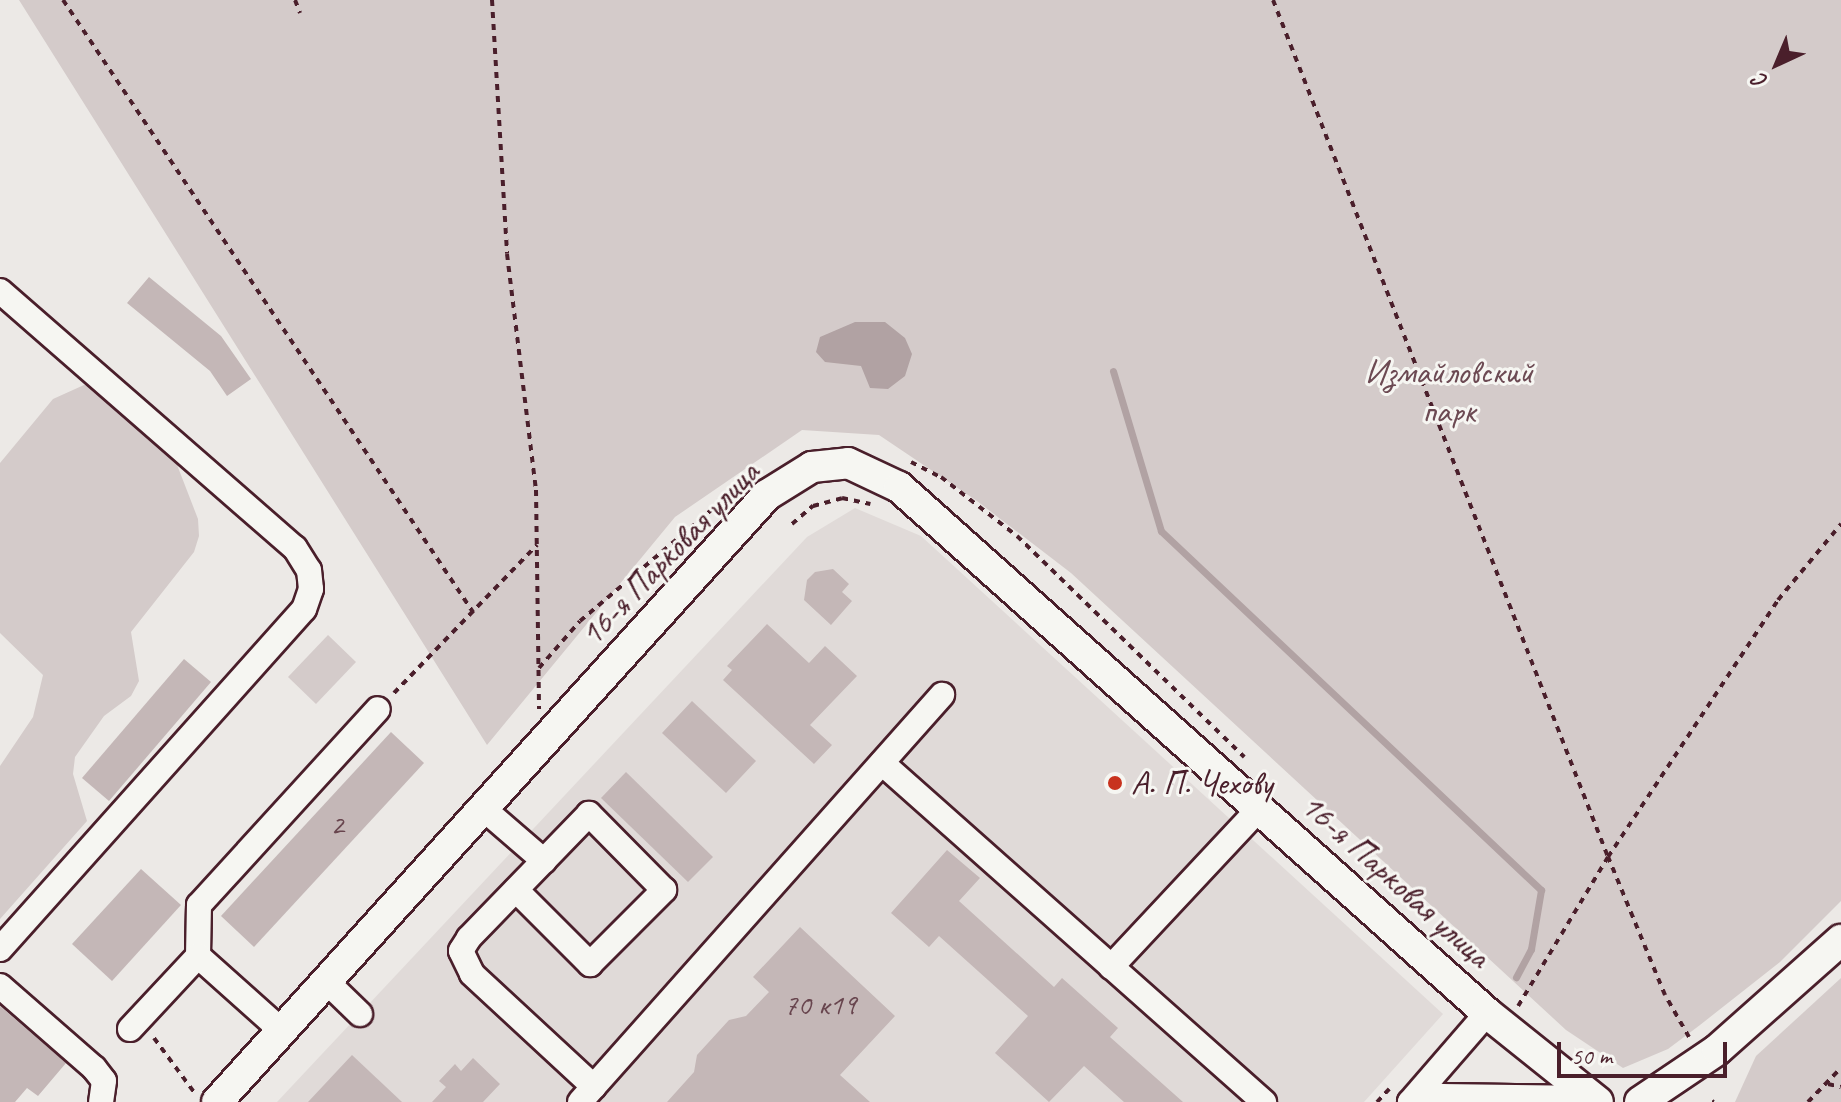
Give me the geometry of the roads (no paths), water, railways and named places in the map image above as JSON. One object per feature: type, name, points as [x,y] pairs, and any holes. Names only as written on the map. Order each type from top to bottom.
[{"type":"main road","name":"16-я Парковая улица","points":[[208,1100],[282,1031],[767,495],[812,467],[848,463],[899,487],[1259,809],[1504,1010],[1595,1101]]},
{"type":"main road","points":[[1640,1102],[1717,1050],[1841,940]]},
{"type":"street","points":[[0,291],[295,548],[309,570],[311,589],[304,609],[0,949]]},
{"type":"street","points":[[516,890],[590,964],[664,890],[589,814],[469,938],[461,957],[472,974],[587,1094],[942,695]]},
{"type":"street","points":[[135,1024],[198,956],[199,905],[378,709]]},
{"type":"street","points":[[882,763],[1264,1102]]},
{"type":"street","points":[[1111,967],[1259,809]]},
{"type":"street","points":[[485,810],[544,861]]},
{"type":"street","points":[[198,956],[282,1031]]},
{"type":"street","points":[[327,982],[360,1014]]},
{"type":"street","points":[[0,986],[94,1068],[104,1081],[101,1102]]},
{"type":"street","points":[[1410,1102],[1504,1010]]},
{"type":"street","points":[[1410,1102],[1463,1099],[1595,1101]]},
{"type":"waterway","points":[[1113,371],[1161,531],[1541,890],[1531,949],[1516,977]]},
{"type":"place","name":"А. П. Чехову","points":[[1115,783]]},
{"type":"park label","name":"Измайловский парк","points":[[1449,390]]}]
